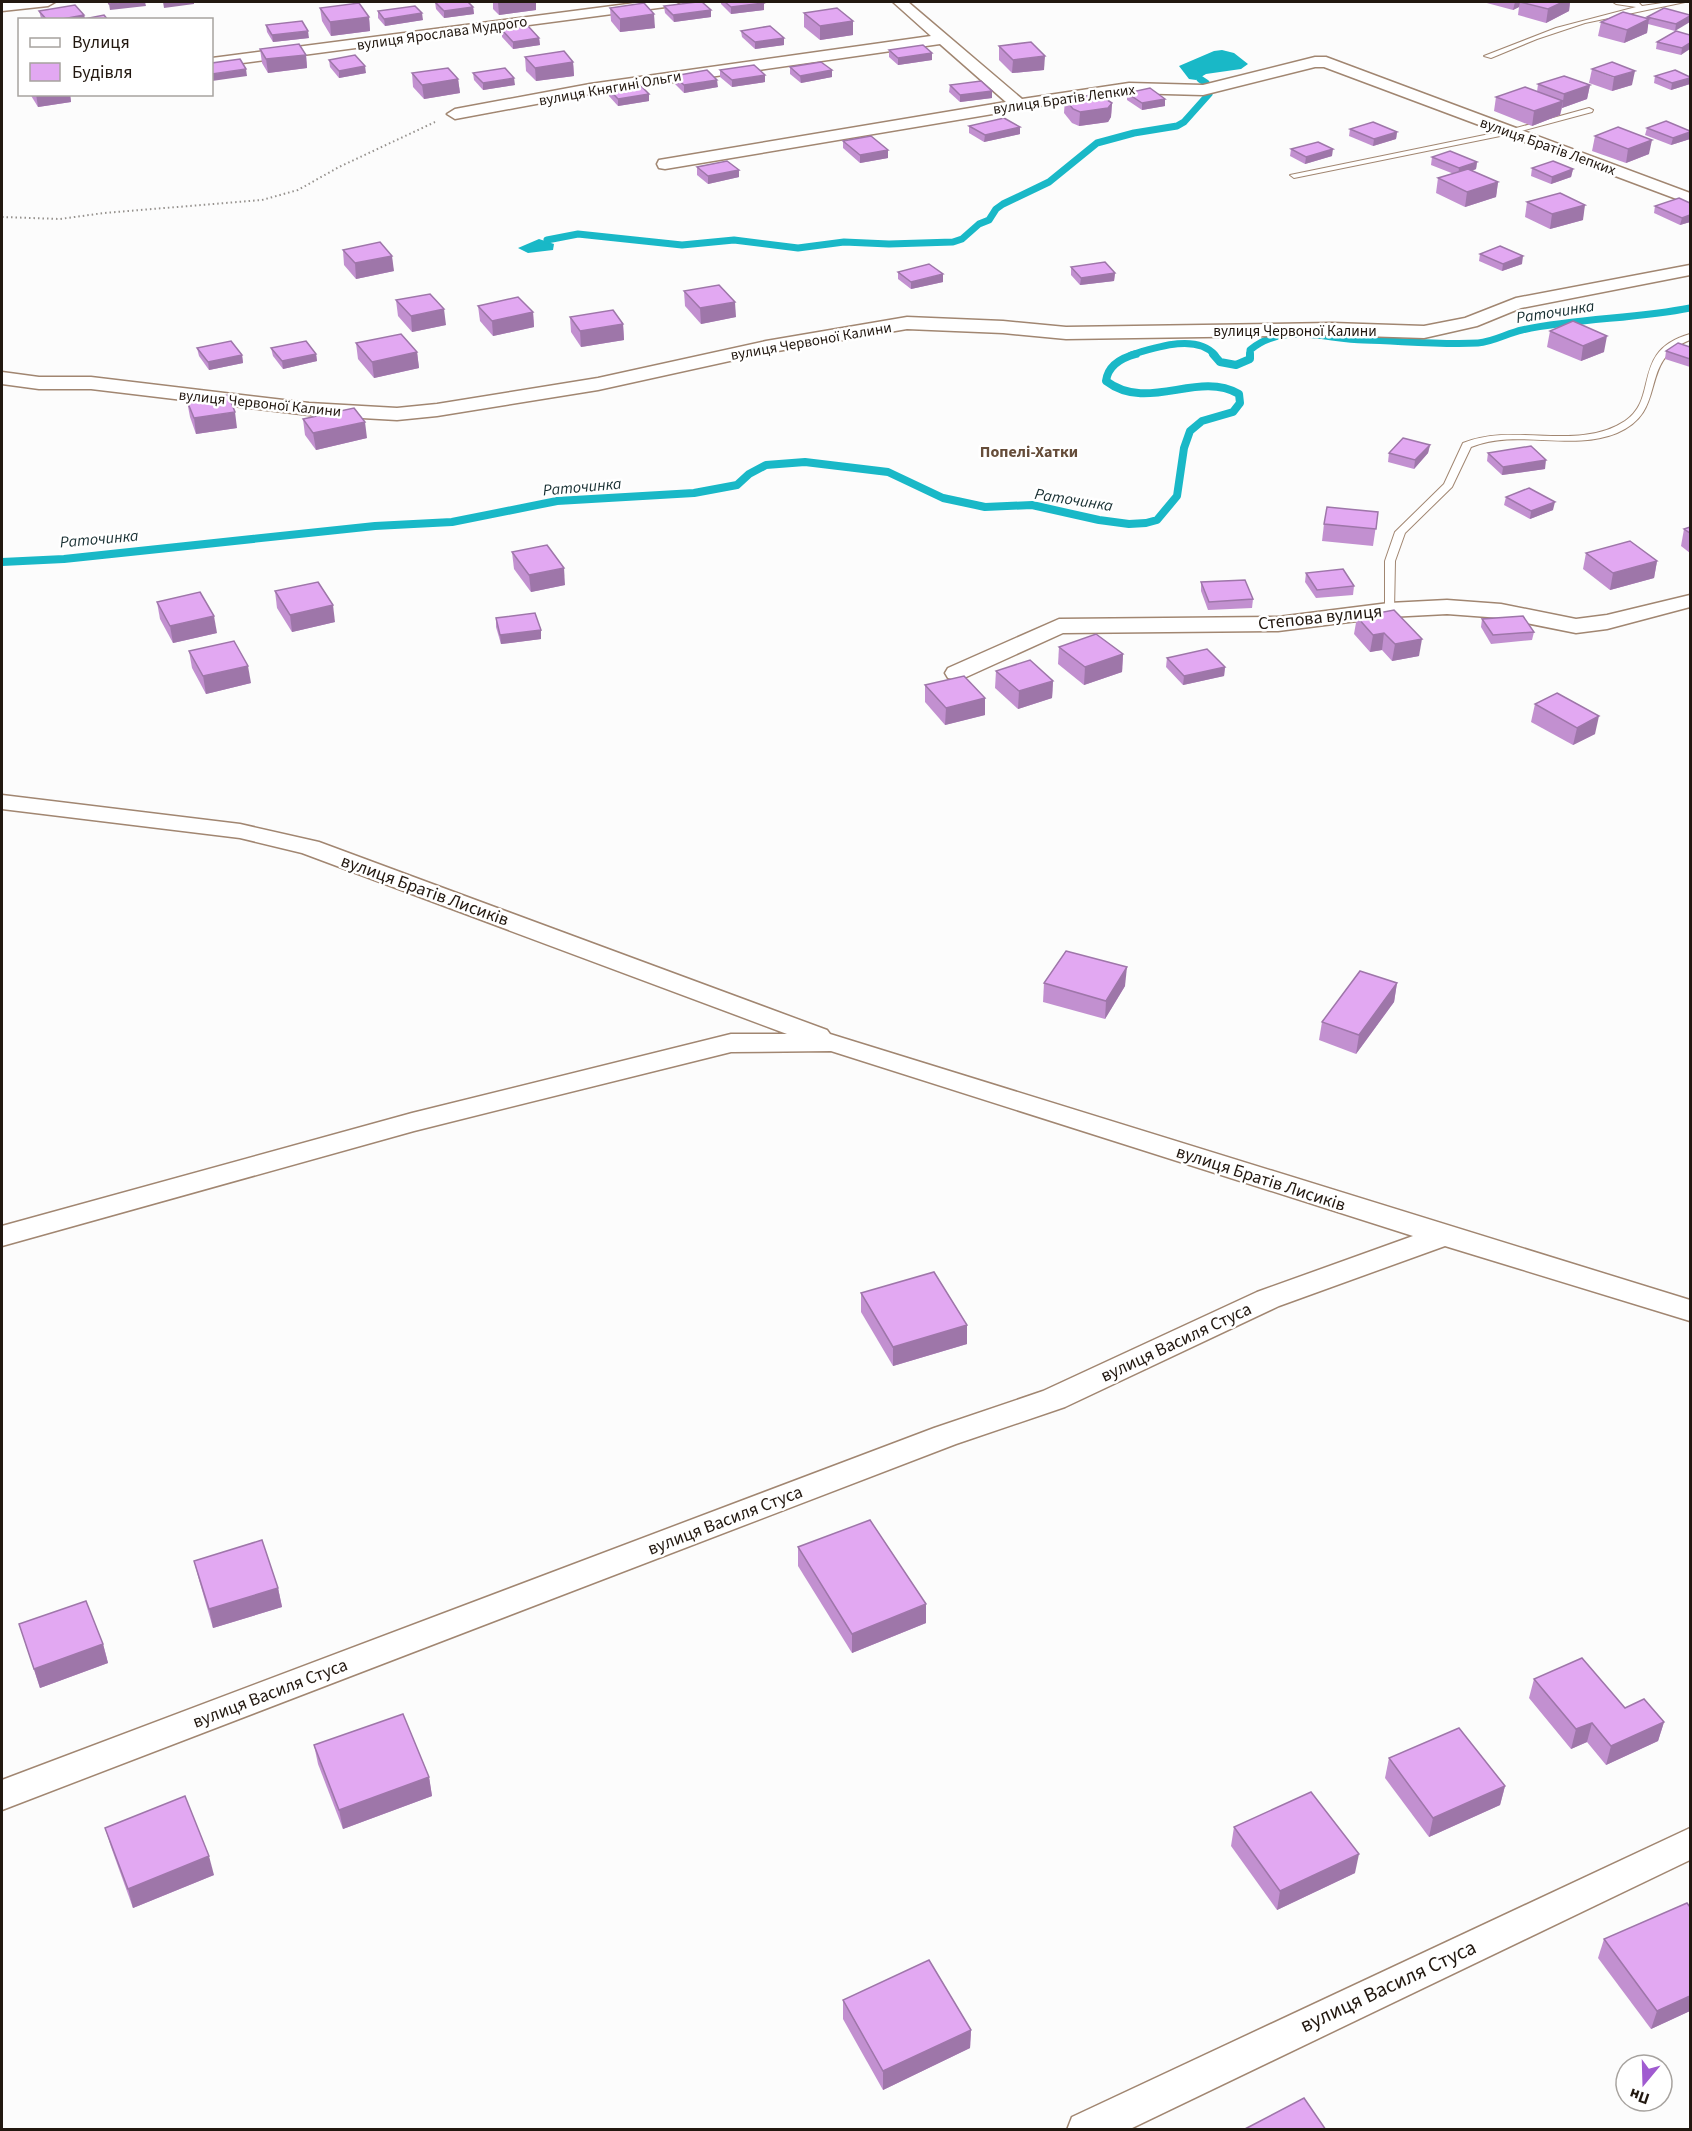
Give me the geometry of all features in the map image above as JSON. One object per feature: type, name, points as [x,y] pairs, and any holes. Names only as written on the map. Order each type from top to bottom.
[{"type":"street","points":[[2,7],[48,2]]},
{"type":"street","name":"вулиця Ярослава Мудрого","points":[[213,63],[673,2]]},
{"type":"street","points":[[900,2],[1019,105]]},
{"type":"street","name":"вулиця Княгині Ольги","points":[[455,114],[590,89],[943,39]]},
{"type":"street","name":"вулиця Братів Лепких","points":[[665,164],[1129,88],[1203,90],[1315,62],[1326,62],[1690,199]]},
{"type":"street","name":"вулиця Червоної Калини","points":[[2,378],[39,383],[91,383],[309,409],[397,414],[437,410],[598,384],[766,347],[907,323],[1003,327],[1066,333],[1332,329],[1424,332],[1470,322],[1516,303],[1690,270]]},
{"type":"street","name":"Степова вулиця","points":[[956,673],[1059,626],[1278,624],[1389,610],[1447,607],[1501,611],[1576,626],[1607,622],[1690,601]]},
{"type":"street","name":"вулиця Братів Лисиків","points":[[2,802],[240,831],[310,847],[833,1042],[1444,1236],[1690,1311]]},
{"type":"street","name":"вулиця Братів Лисиків","points":[[2,1236],[412,1122],[731,1043],[833,1042]]},
{"type":"street","name":"вулиця Василя Стуса","points":[[2,1795],[945,1436],[1054,1399],[1268,1299],[1444,1236]]},
{"type":"street","name":"вулиця Василя Стуса","points":[[1086,2130],[1690,1843]]},
{"type":"lane","points":[[1616,2],[1644,6]]},
{"type":"lane","points":[[1488,56],[1550,31],[1644,6],[1681,2]]},
{"type":"lane","points":[[1294,176],[1510,132],[1589,110]]},
{"type":"lane","points":[[1389,610],[1390,561],[1400,532],[1448,485],[1467,445],[1488,438],[1587,436],[1608,432],[1631,422],[1640,412],[1658,358],[1668,346],[1690,337]]},
{"type":"path","points":[[2,217],[60,219],[104,213],[262,200],[298,190],[396,140],[455,114]]},
{"type":"water","points":[[1214,51],[1234,53],[1248,64],[1241,69],[1206,74],[1196,80],[1189,79],[1179,66]]},
{"type":"water","points":[[539,239],[554,244],[553,250],[528,253],[518,248]]},
{"type":"building","points":[[435,2],[468,2],[473,7],[444,11]]},
{"type":"building","points":[[702,2],[711,10],[673,15],[664,6]]},
{"type":"building","points":[[725,2],[763,2],[764,3],[731,7]]},
{"type":"building","points":[[1520,2],[1563,2],[1548,9]]},
{"type":"building","points":[[359,3],[369,17],[330,22],[320,8]]},
{"type":"building","points":[[644,3],[654,14],[620,19],[610,8]]},
{"type":"building","points":[[75,5],[84,15],[45,18],[39,11]]},
{"type":"building","points":[[415,6],[422,13],[384,19],[378,11]]},
{"type":"building","points":[[837,8],[853,21],[820,26],[804,13]]},
{"type":"building","points":[[1664,8],[1690,16],[1676,24],[1647,17]]},
{"type":"building","points":[[1623,12],[1649,19],[1627,30],[1601,22]]},
{"type":"building","points":[[104,15],[106,18],[89,18]]},
{"type":"building","points":[[302,21],[308,31],[272,35],[266,25]]},
{"type":"building","points":[[528,26],[539,38],[513,42],[502,30]]},
{"type":"building","points":[[770,26],[784,38],[755,42],[741,31]]},
{"type":"building","points":[[1676,31],[1690,35],[1690,43],[1682,48],[1657,42]]},
{"type":"building","points":[[1031,42],[1045,56],[1013,60],[999,46]]},
{"type":"building","points":[[299,44],[306,55],[266,59],[260,49]]},
{"type":"building","points":[[923,45],[932,53],[898,58],[889,50]]},
{"type":"building","points":[[564,51],[573,62],[535,68],[525,57]]},
{"type":"building","points":[[355,55],[365,66],[339,71],[329,60]]},
{"type":"building","points":[[240,59],[246,69],[213,74],[213,63]]},
{"type":"building","points":[[821,62],[832,70],[800,76],[790,67]]},
{"type":"building","points":[[1612,62],[1635,71],[1614,77],[1592,69]]},
{"type":"building","points":[[754,65],[765,75],[732,80],[720,70]]},
{"type":"building","points":[[448,68],[458,79],[422,85],[412,73]]},
{"type":"building","points":[[505,68],[514,78],[483,83],[473,73]]},
{"type":"building","points":[[707,70],[717,80],[684,85],[674,76]]},
{"type":"building","points":[[1675,70],[1690,78],[1672,83],[1655,76]]},
{"type":"building","points":[[1564,76],[1590,85],[1564,94],[1538,84]]},
{"type":"building","points":[[981,81],[992,91],[960,95],[950,85]]},
{"type":"building","points":[[639,84],[649,94],[618,99],[608,88]]},
{"type":"building","points":[[1525,87],[1563,101],[1534,111],[1496,97]]},
{"type":"building","points":[[1150,88],[1165,99],[1142,103],[1127,93]]},
{"type":"building","points":[[1098,94],[1112,103],[1108,108],[1080,112],[1073,109],[1065,99]]},
{"type":"building","points":[[1004,118],[1020,127],[985,135],[969,126]]},
{"type":"building","points":[[1666,121],[1690,132],[1673,138],[1647,128]]},
{"type":"building","points":[[1373,122],[1397,132],[1374,139],[1350,129]]},
{"type":"building","points":[[1618,127],[1652,140],[1628,149],[1595,136]]},
{"type":"building","points":[[871,136],[888,150],[860,155],[843,141]]},
{"type":"building","points":[[1318,142],[1333,149],[1306,157],[1291,149]]},
{"type":"building","points":[[1450,151],[1477,162],[1459,168],[1432,157]]},
{"type":"building","points":[[727,161],[739,170],[708,176],[697,167]]},
{"type":"building","points":[[1553,161],[1573,169],[1552,177],[1532,168]]},
{"type":"building","points":[[1468,169],[1498,182],[1467,192],[1438,178]]},
{"type":"building","points":[[1560,193],[1585,205],[1552,214],[1527,202]]},
{"type":"building","points":[[1679,198],[1690,203],[1690,215],[1682,218],[1655,206]]},
{"type":"building","points":[[380,242],[392,256],[355,263],[343,250]]},
{"type":"building","points":[[1500,246],[1523,256],[1503,264],[1480,254]]},
{"type":"building","points":[[1105,262],[1115,273],[1081,278],[1071,267]]},
{"type":"building","points":[[929,264],[943,274],[911,282],[898,272]]},
{"type":"building","points":[[719,285],[735,302],[700,308],[684,291]]},
{"type":"building","points":[[430,294],[444,309],[411,316],[396,300]]},
{"type":"building","points":[[518,297],[533,312],[492,321],[478,306]]},
{"type":"building","points":[[613,310],[623,324],[580,331],[570,317]]},
{"type":"building","points":[[1573,321],[1607,336],[1583,346],[1550,331]]},
{"type":"building","points":[[401,334],[417,352],[372,362],[356,343]]},
{"type":"building","points":[[231,341],[242,355],[208,362],[197,348]]},
{"type":"building","points":[[306,341],[316,354],[282,361],[271,348]]},
{"type":"building","points":[[1678,343],[1690,347],[1690,359],[1666,351]]},
{"type":"building","points":[[228,395],[235,412],[194,418],[187,401]]},
{"type":"building","points":[[354,408],[365,422],[313,433],[303,419]]},
{"type":"building","points":[[1403,438],[1430,445],[1415,460],[1389,453]]},
{"type":"building","points":[[1531,446],[1546,460],[1503,467],[1488,453]]},
{"type":"building","points":[[1529,488],[1555,502],[1531,511],[1506,497]]},
{"type":"building","points":[[1327,507],[1378,512],[1376,529],[1324,524]]},
{"type":"building","points":[[1630,541],[1657,561],[1613,573],[1586,553]]},
{"type":"building","points":[[547,545],[564,568],[529,575],[512,552]]},
{"type":"building","points":[[1343,569],[1354,586],[1317,590],[1306,573]]},
{"type":"building","points":[[1245,580],[1253,599],[1209,602],[1201,582]]},
{"type":"building","points":[[318,582],[333,605],[290,615],[275,591]]},
{"type":"building","points":[[200,592],[214,616],[170,626],[157,602]]},
{"type":"building","points":[[1394,610],[1422,639],[1395,644],[1384,633],[1373,635],[1357,617]]},
{"type":"building","points":[[535,613],[541,630],[500,635],[496,618]]},
{"type":"building","points":[[1523,616],[1534,632],[1493,635],[1482,619]]},
{"type":"building","points":[[1096,634],[1123,654],[1085,667],[1059,647]]},
{"type":"building","points":[[234,641],[248,666],[203,676],[189,651]]},
{"type":"building","points":[[1207,649],[1225,667],[1184,676],[1167,658]]},
{"type":"building","points":[[1030,660],[1053,681],[1019,691],[996,671]]},
{"type":"building","points":[[964,676],[985,698],[946,708],[925,685]]},
{"type":"building","points":[[1557,693],[1599,716],[1577,728],[1535,704]]},
{"type":"building","points":[[1066,951],[1127,967],[1106,1001],[1044,983]]},
{"type":"building","points":[[1360,971],[1397,983],[1359,1035],[1322,1022]]},
{"type":"building","points":[[934,1272],[967,1325],[893,1347],[861,1293]]},
{"type":"building","points":[[870,1520],[926,1604],[852,1634],[798,1547]]},
{"type":"building","points":[[262,1540],[278,1588],[209,1609],[194,1561]]},
{"type":"building","points":[[86,1601],[103,1644],[34,1669],[19,1624]]},
{"type":"building","points":[[1582,1658],[1625,1708],[1644,1699],[1664,1722],[1611,1746],[1592,1723],[1576,1729],[1534,1679]]},
{"type":"building","points":[[403,1714],[429,1777],[339,1810],[314,1745]]},
{"type":"building","points":[[1459,1728],[1505,1786],[1433,1818],[1389,1758]]},
{"type":"building","points":[[1311,1792],[1359,1854],[1280,1891],[1234,1827]]},
{"type":"building","points":[[185,1796],[209,1856],[128,1889],[105,1828]]},
{"type":"building","points":[[1687,1903],[1690,1907],[1690,1996],[1657,2011],[1604,1939]]},
{"type":"building","points":[[929,1960],[971,2030],[883,2071],[843,2000]]},
{"type":"building","points":[[1304,2098],[1326,2130],[1243,2130]]},
{"type":"waterway","points":[[1200,79],[1206,83]]},
{"type":"waterway","points":[[547,240],[578,234],[682,245],[734,240],[798,248],[844,242],[889,244],[953,242],[962,239],[979,224],[989,220],[996,209],[1003,204],[1049,182],[1097,143],[1134,133],[1177,126],[1184,122],[1209,94]]},
{"type":"waterway","name":"Раточинка","points":[[1213,354],[1220,362],[1236,365],[1250,359],[1250,350],[1263,341],[1290,334],[1364,340],[1478,343],[1543,326],[1690,308]]},
{"type":"waterway","name":"Раточинка","points":[[1131,355],[1163,346],[1186,343],[1207,348],[1215,355]]},
{"type":"waterway","name":"Раточинка","points":[[2,562],[64,559],[375,526],[452,522],[557,501],[694,493],[737,485],[749,474],[766,465],[805,462],[888,472],[943,498],[985,507],[1032,505],[1099,520],[1129,524],[1146,523],[1157,520],[1177,496],[1184,448],[1190,431],[1202,421],[1233,412],[1240,403],[1239,394],[1223,388],[1206,386],[1139,393],[1122,390],[1106,381],[1112,366],[1136,354]]},
{"type":"district","name":"Попелі-Хатки","points":[[1029,451]]}]
